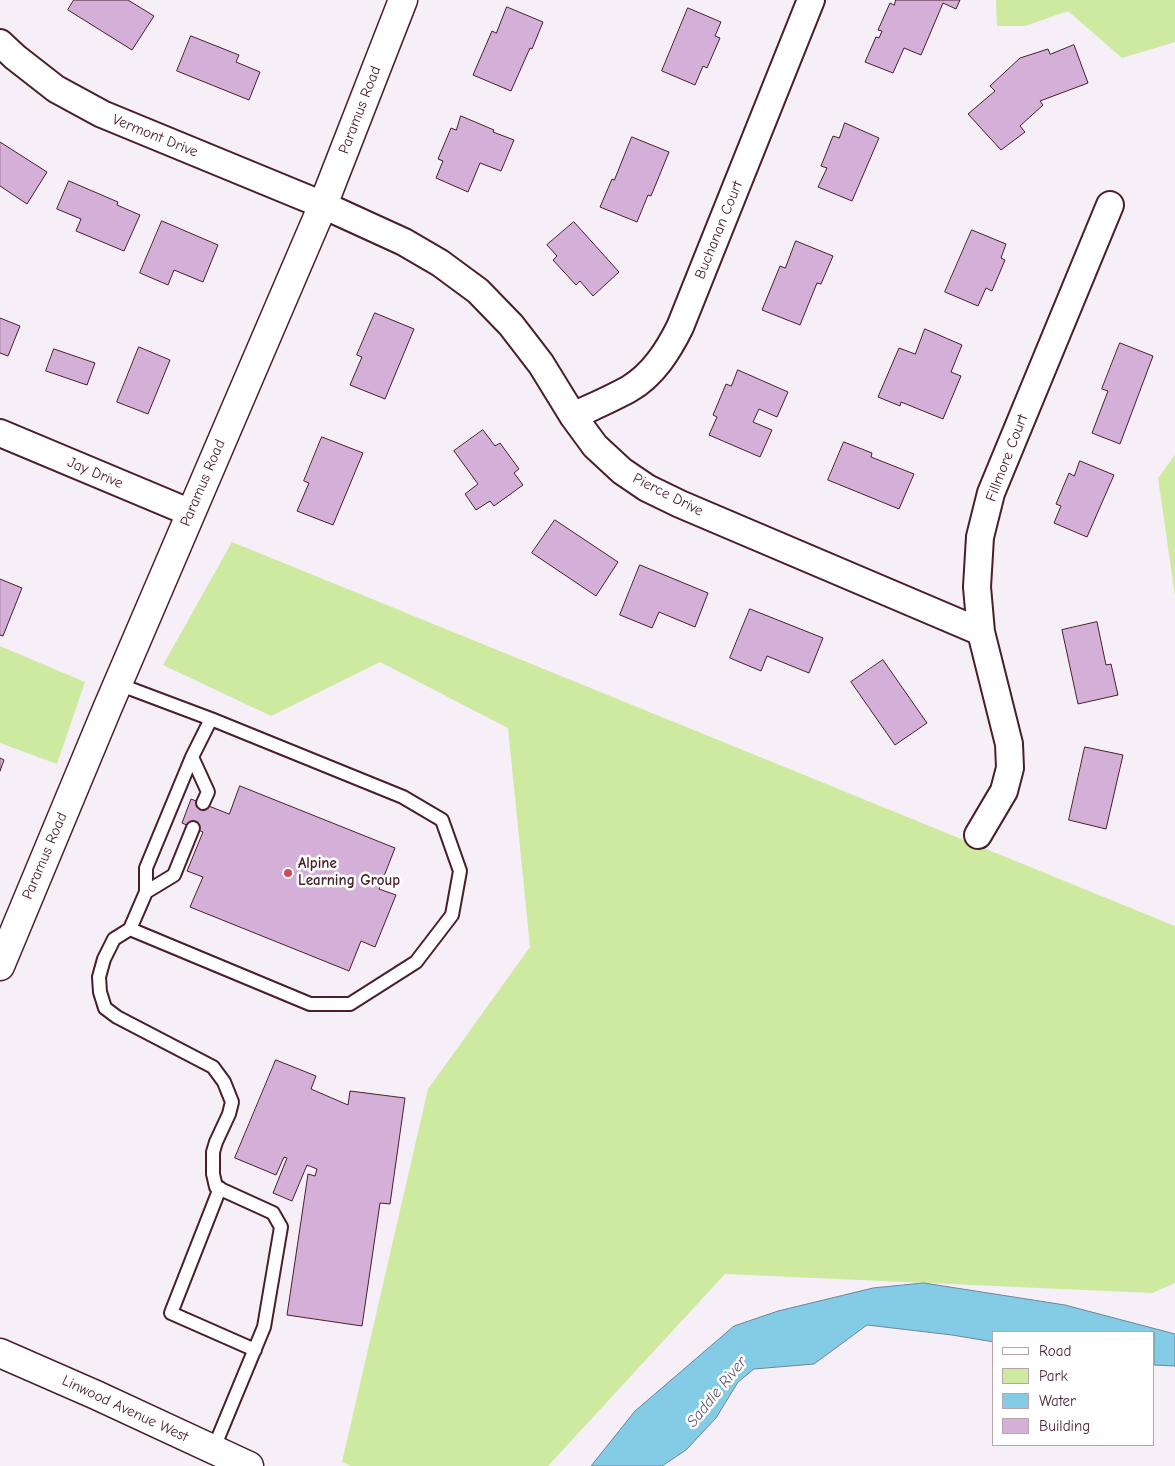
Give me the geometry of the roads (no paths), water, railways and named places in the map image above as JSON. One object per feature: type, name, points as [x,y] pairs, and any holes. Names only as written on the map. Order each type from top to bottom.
[{"type":"main road","name":"Paramus Road","points":[[1,961],[323,204],[403,0]]},
{"type":"main road","name":"Linwood Avenue West","points":[[0,1353],[249,1466]]},
{"type":"street","name":"Buchanan Court","points":[[573,416],[630,389],[652,370],[669,350],[680,328],[812,0]]},
{"type":"street","name":"Vermont Drive","points":[[0,44],[56,89],[102,114],[323,204]]},
{"type":"street","name":"Pierce Drive","points":[[323,204],[404,242],[440,263],[478,291],[512,324],[595,446],[622,471],[647,488],[680,504],[981,632]]},
{"type":"street","name":"Fillmore Court","points":[[978,835],[1004,791],[1010,768],[1008,744],[981,632],[977,587],[980,537],[991,493],[1110,205]]},
{"type":"street","name":"Jay Drive","points":[[0,433],[191,513]]},
{"type":"lane","points":[[118,684],[211,719],[403,797],[442,820],[460,872],[452,915],[416,962],[350,1004],[310,1004],[130,929]]},
{"type":"lane","points":[[211,719],[192,757],[146,868],[146,892],[130,929],[114,939],[104,959],[99,977],[100,992],[106,1008],[117,1017],[212,1067],[224,1082],[232,1102],[213,1152],[212,1163],[216,1187],[273,1213],[281,1227],[264,1327],[213,1450]]},
{"type":"lane","points":[[192,757],[208,792],[203,803]]},
{"type":"lane","points":[[146,892],[174,875],[193,828]]},
{"type":"lane","points":[[220,1188],[171,1313],[255,1350]]},
{"type":"water","name":"Saddle River","points":[[924,1283],[1065,1305],[1175,1334],[1175,1366],[1155,1365],[1155,1331],[992,1331],[992,1342],[867,1325],[814,1364],[754,1369],[738,1382],[716,1418],[686,1450],[662,1466],[591,1466],[635,1411],[734,1326],[778,1311],[873,1288]]},
{"type":"place","name":"Alpine Learning Group","points":[[288,873]]}]
